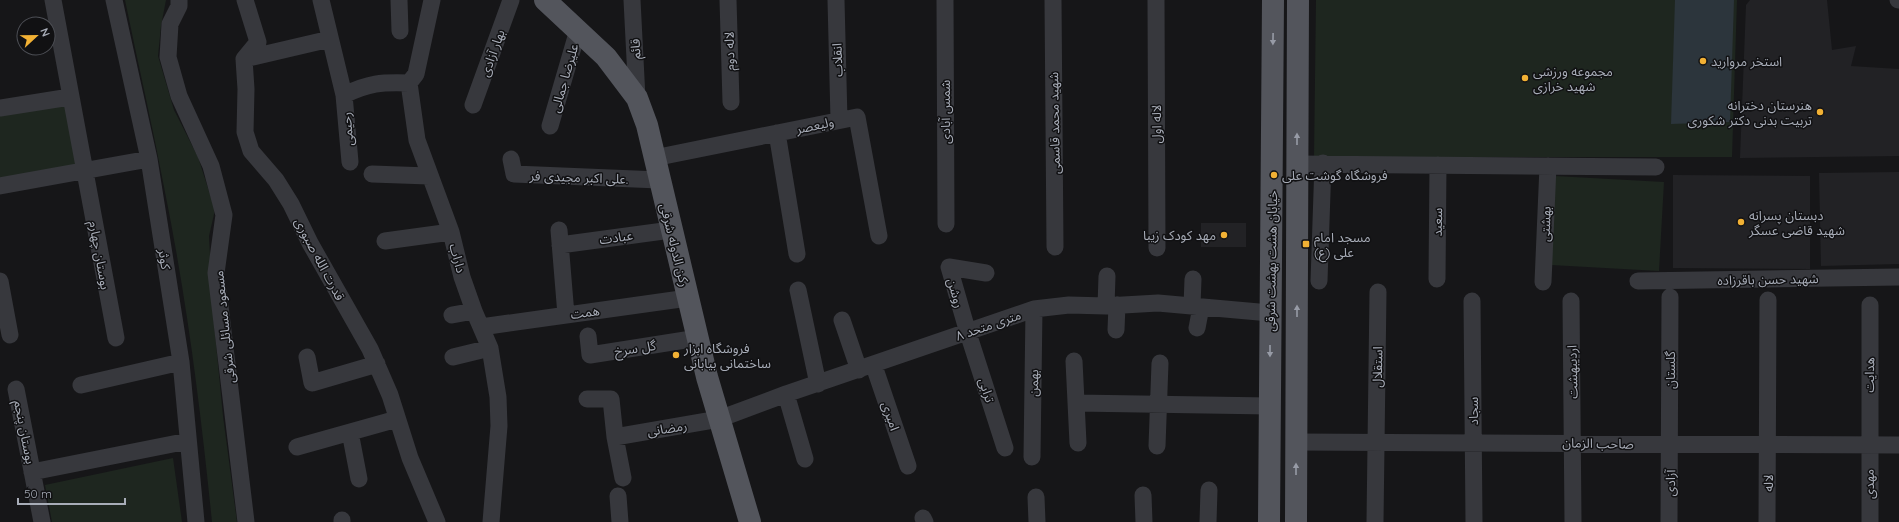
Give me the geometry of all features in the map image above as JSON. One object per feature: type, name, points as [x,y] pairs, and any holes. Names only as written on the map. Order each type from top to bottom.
[{"type":"main road","name":"رکن الدوله شرقی","points":[[545,0],[606,57],[637,98],[647,125],[659,180],[719,419],[750,522]]},
{"type":"main road","name":"خیابان هشت بهشت شرقی","points":[[1269,522],[1273,0]]},
{"type":"main road","name":"خیابان هشت بهشت شرقی","points":[[1296,522],[1298,0]]},
{"type":"main road","points":[[1269,489],[1296,491]]},
{"type":"street","name":"بوستان چهارم","points":[[53,0],[116,338]]},
{"type":"street","name":"کوثر","points":[[114,0],[150,159],[181,362],[196,522]]},
{"type":"street","name":"مسعود مسائلی شرقی","points":[[179,0],[179,6],[170,24],[168,57],[179,96],[211,166],[224,215],[216,273],[246,522]]},
{"type":"street","points":[[244,59],[258,42],[245,0]]},
{"type":"street","name":"رحیمی","points":[[321,0],[344,96],[350,162]]},
{"type":"street","points":[[400,0],[400,31]]},
{"type":"street","points":[[344,96],[357,89],[378,82],[409,83],[416,74],[432,0]]},
{"type":"street","name":"بهار آزادی","points":[[473,105],[511,0]]},
{"type":"street","name":"قائم","points":[[632,0],[637,98]]},
{"type":"street","name":"لاله دوم","points":[[728,0],[730,102]]},
{"type":"street","name":"انقلاب","points":[[836,0],[839,120]]},
{"type":"street","name":"شمس آبادی","points":[[945,0],[946,224]]},
{"type":"street","name":"شهید محمد قاسمی","points":[[1053,0],[1055,247]]},
{"type":"street","name":"لاله اول","points":[[1156,0],[1157,248]]},
{"type":"street","name":"علیرضا جمالی","points":[[550,126],[578,30]]},
{"type":"street","points":[[244,59],[330,39]]},
{"type":"street","name":"قدرت الله صبوری","points":[[244,59],[246,89],[245,132],[251,151],[276,180],[291,204],[310,243],[370,349],[377,364],[410,458],[438,522]]},
{"type":"street","name":"داراب","points":[[409,83],[417,140],[429,176],[451,232],[462,277],[490,348],[498,397],[499,426],[491,522]]},
{"type":"street","points":[[0,108],[70,97]]},
{"type":"street","name":"ولیعصر","points":[[654,158],[857,117],[879,236]]},
{"type":"street","points":[[777,133],[797,254]]},
{"type":"street","points":[[0,186],[150,159]]},
{"type":"street","name":"علی اکبر مجیدی فر.","points":[[511,159],[514,174],[659,180]]},
{"type":"street","points":[[1297,164],[1323,163],[1656,167]]},
{"type":"street","points":[[1319,281],[1323,163]]},
{"type":"street","name":"سعید","points":[[1437,279],[1438,164]]},
{"type":"street","name":"بهشتی","points":[[1543,282],[1548,166]]},
{"type":"street","points":[[372,174],[429,176]]},
{"type":"street","name":"عبادت","points":[[566,315],[560,238],[672,230]]},
{"type":"street","points":[[385,241],[451,232]]},
{"type":"street","name":"روشن","points":[[968,333],[949,267],[986,273]]},
{"type":"street","points":[[1107,276],[1116,330]]},
{"type":"street","name":"شهید حسن باقرزاده","points":[[1638,281],[1899,277]]},
{"type":"street","points":[[1193,279],[1196,307],[1196,328]]},
{"type":"street","points":[[0,281],[10,335]]},
{"type":"street","points":[[798,290],[818,384]]},
{"type":"street","name":"استقلال","points":[[1375,522],[1378,292]]},
{"type":"street","name":"گلستان","points":[[1670,296],[1671,444]]},
{"type":"street","name":"همت","points":[[452,315],[478,319],[566,315],[688,298]]},
{"type":"street","name":"لاله","points":[[1767,522],[1768,300]]},
{"type":"street","name":"سجاد","points":[[1472,301],[1474,522]]},
{"type":"street","name":"اردیبهشت","points":[[1571,301],[1573,522]]},
{"type":"street","name":"۸ متری متحد","points":[[719,419],[786,394],[867,368],[1034,309],[1069,304],[1112,306],[1158,304],[1270,313]]},
{"type":"street","name":"هدایت","points":[[1868,446],[1870,305]]},
{"type":"street","name":"بهمن","points":[[1032,457],[1034,309]]},
{"type":"street","name":"امیری","points":[[842,320],[867,368],[908,466]]},
{"type":"street","name":"ترابی","points":[[968,333],[1005,448]]},
{"type":"street","name":"گل سرخ","points":[[588,336],[590,355],[698,338]]},
{"type":"street","points":[[453,357],[490,348]]},
{"type":"street","points":[[307,357],[312,382],[377,364]]},
{"type":"street","points":[[1074,361],[1078,443]]},
{"type":"street","points":[[81,386],[181,362]]},
{"type":"street","points":[[1157,446],[1160,363]]},
{"type":"street","name":"بوستان پنجم","points":[[16,389],[42,522]]},
{"type":"street","points":[[786,394],[805,459]]},
{"type":"street","points":[[587,399],[611,399],[615,437],[623,478]]},
{"type":"street","points":[[1076,402],[1270,406]]},
{"type":"street","points":[[297,447],[397,419]]},
{"type":"street","name":"رمضانی","points":[[615,437],[719,419]]},
{"type":"street","points":[[350,432],[359,480]]},
{"type":"street","points":[[32,472],[188,441]]},
{"type":"street","name":"صاحب الزمان","points":[[1296,442],[1899,445]]},
{"type":"street","name":"آزادی","points":[[1669,522],[1671,444]]},
{"type":"street","name":"مهدی","points":[[1868,446],[1870,522]]},
{"type":"street","points":[[1208,522],[1209,490]]},
{"type":"street","points":[[1143,495],[1144,522]]},
{"type":"street","points":[[618,496],[620,522]]},
{"type":"street","points":[[1036,497],[1037,522]]},
{"type":"shaded area","points":[[125,0],[166,0],[161,26],[158,56],[174,110],[198,157],[215,210],[209,236],[213,313],[223,416],[237,522],[212,522],[187,315],[173,233]]},
{"type":"shaded area","name":"مجموعه ورزشی شهید خرازی","points":[[1316,0],[1737,0],[1732,157],[1314,157]]},
{"type":"shaded area","name":"استخر مروارید","points":[[1675,0],[1734,0],[1730,122],[1671,124]]},
{"type":"shaded area","name":"هنرستان دخترانه تربیت بدنی دکتر شکوری","points":[[1750,0],[1827,0],[1832,50],[1856,46],[1851,66],[1899,69],[1899,156],[1740,158],[1746,5]]},
{"type":"shaded area","points":[[66,102],[80,168],[0,182],[0,113]]},
{"type":"shaded area","points":[[1899,172],[1899,264],[1821,266],[1819,173]]},
{"type":"shaded area","name":"دبستان پسرانه شهید قاضی عسگر","points":[[1673,175],[1810,176],[1810,269],[1673,268]]},
{"type":"shaded area","points":[[1555,176],[1664,182],[1659,271],[1551,265]]},
{"type":"shaded area","name":"مهد کودک زیبا","points":[[1201,223],[1246,223],[1246,247],[1201,247]]},
{"type":"shaded area","points":[[173,458],[182,522],[52,522],[45,485]]},
{"type":"place","name":"استخر مروارید","points":[[1703,61]]},
{"type":"place","name":"مجموعه ورزشی شهید خرازی","points":[[1525,78]]},
{"type":"place","name":"هنرستان دخترانه تربیت بدنی دکتر شکوری","points":[[1820,112]]},
{"type":"place","name":"فروشگاه گوشت علی","points":[[1274,175]]},
{"type":"place","name":"دبستان پسرانه شهید قاضی عسگر","points":[[1741,222]]},
{"type":"place","name":"مهد کودک زیبا","points":[[1224,235]]},
{"type":"place","name":"مسجد امام علی (ع)","points":[[1306,244]]},
{"type":"place","name":"فروشگاه ابزار ساختمانی بیابانی","points":[[676,355]]}]
